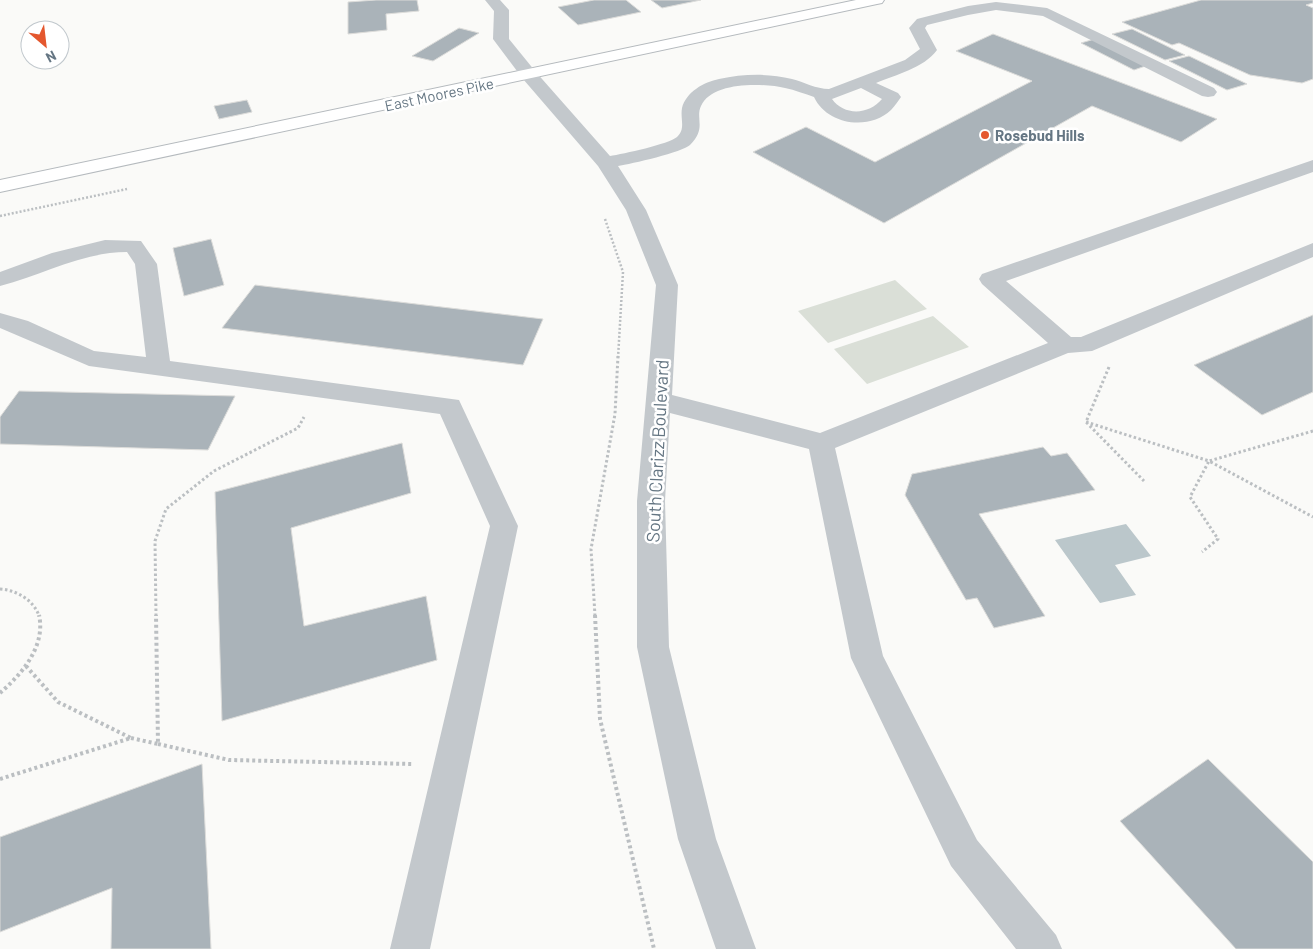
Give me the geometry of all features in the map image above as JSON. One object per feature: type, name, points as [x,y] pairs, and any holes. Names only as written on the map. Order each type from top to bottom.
[{"type":"main road","name":"East Moores Pike","points":[[0,186],[877,0]]},
{"type":"street","name":"South Clarizz Boulevard","points":[[492,0],[502,10],[501,38],[529,75],[606,163],[636,210],[667,285],[660,401],[651,501],[653,647],[697,839],[736,949]]},
{"type":"street","points":[[606,163],[638,157],[683,142],[692,128],[691,108],[699,94],[720,84],[752,78],[788,83],[821,94],[830,94],[911,62],[929,50],[917,28],[922,22],[969,10],[995,6],[1047,12],[1208,92]]},
{"type":"street","points":[[821,94],[824,103],[837,113],[852,117],[871,116],[888,105],[892,97],[861,82]]},
{"type":"street","points":[[1074,345],[990,279],[1313,166]]},
{"type":"street","points":[[0,279],[60,258],[105,246],[133,246],[146,264],[159,368]]},
{"type":"street","points":[[660,401],[822,443],[1313,250]]},
{"type":"street","points":[[0,320],[20,326],[89,358],[450,406],[504,526],[410,949]]},
{"type":"street","points":[[822,443],[867,658],[964,852],[1042,949]]},
{"type":"path","points":[[602,213],[624,272],[615,414],[591,549],[600,719],[654,949]]},
{"type":"path","points":[[1074,345],[1110,368],[1086,422]]},
{"type":"path","points":[[158,744],[155,541],[166,509],[214,471],[298,428],[320,389]]},
{"type":"path","points":[[1086,422],[1209,461],[1313,517]]},
{"type":"path","points":[[1086,422],[1144,481]]},
{"type":"path","points":[[1202,552],[1218,539],[1190,497],[1209,461],[1313,431]]},
{"type":"path","points":[[0,589],[7,589],[26,598],[38,613],[40,634],[26,666],[0,694]]},
{"type":"path","points":[[26,666],[58,702],[131,738],[229,760],[452,765]]},
{"type":"path","points":[[0,779],[131,738]]},
{"type":"shaded area","points":[[895,280],[927,309],[828,343],[798,311]]},
{"type":"shaded area","points":[[933,316],[969,347],[867,384],[834,349]]},
{"type":"shaded area","points":[[1126,524],[1151,556],[1115,565],[1136,595],[1100,603],[1055,540]]},
{"type":"building","points":[[417,0],[419,11],[386,14],[387,30],[348,34],[348,2]]},
{"type":"building","points":[[594,0],[626,0],[641,12],[578,25],[558,7]]},
{"type":"building","points":[[651,0],[701,0],[662,8]]},
{"type":"building","points":[[1201,0],[1313,0],[1313,3],[1306,5],[1313,8],[1313,79],[1302,83],[1250,75],[1179,43],[1172,45],[1122,22]]},
{"type":"building","points":[[459,28],[479,33],[433,61],[412,56]]},
{"type":"building","points":[[1132,29],[1185,55],[1165,60],[1112,34]]},
{"type":"building","name":"Rosebud Hills","points":[[993,34],[1217,119],[1181,142],[1092,106],[884,223],[753,152],[806,127],[875,162],[1032,81],[956,51]]},
{"type":"building","points":[[1098,38],[1151,64],[1134,70],[1081,43]]},
{"type":"building","points":[[1189,56],[1247,84],[1227,90],[1169,61]]},
{"type":"building","points":[[247,100],[252,112],[219,119],[214,106]]},
{"type":"building","points":[[211,239],[224,285],[184,296],[173,248]]},
{"type":"building","points":[[255,285],[543,319],[523,365],[222,328]]},
{"type":"building","points":[[1313,315],[1313,392],[1262,415],[1194,365]]},
{"type":"building","points":[[19,391],[235,396],[208,450],[0,444],[0,417]]},
{"type":"building","points":[[402,443],[411,493],[291,528],[304,626],[426,596],[437,660],[222,721],[215,492]]},
{"type":"building","points":[[1043,447],[1051,456],[1067,453],[1095,490],[979,514],[1045,616],[994,628],[977,598],[966,600],[905,495],[912,474]]},
{"type":"building","points":[[1208,759],[1313,862],[1313,949],[1236,949],[1120,821]]},
{"type":"building","points":[[202,764],[211,949],[111,949],[112,888],[0,932],[0,837]]},
{"type":"place","name":"Rosebud Hills","points":[[985,135]]}]
